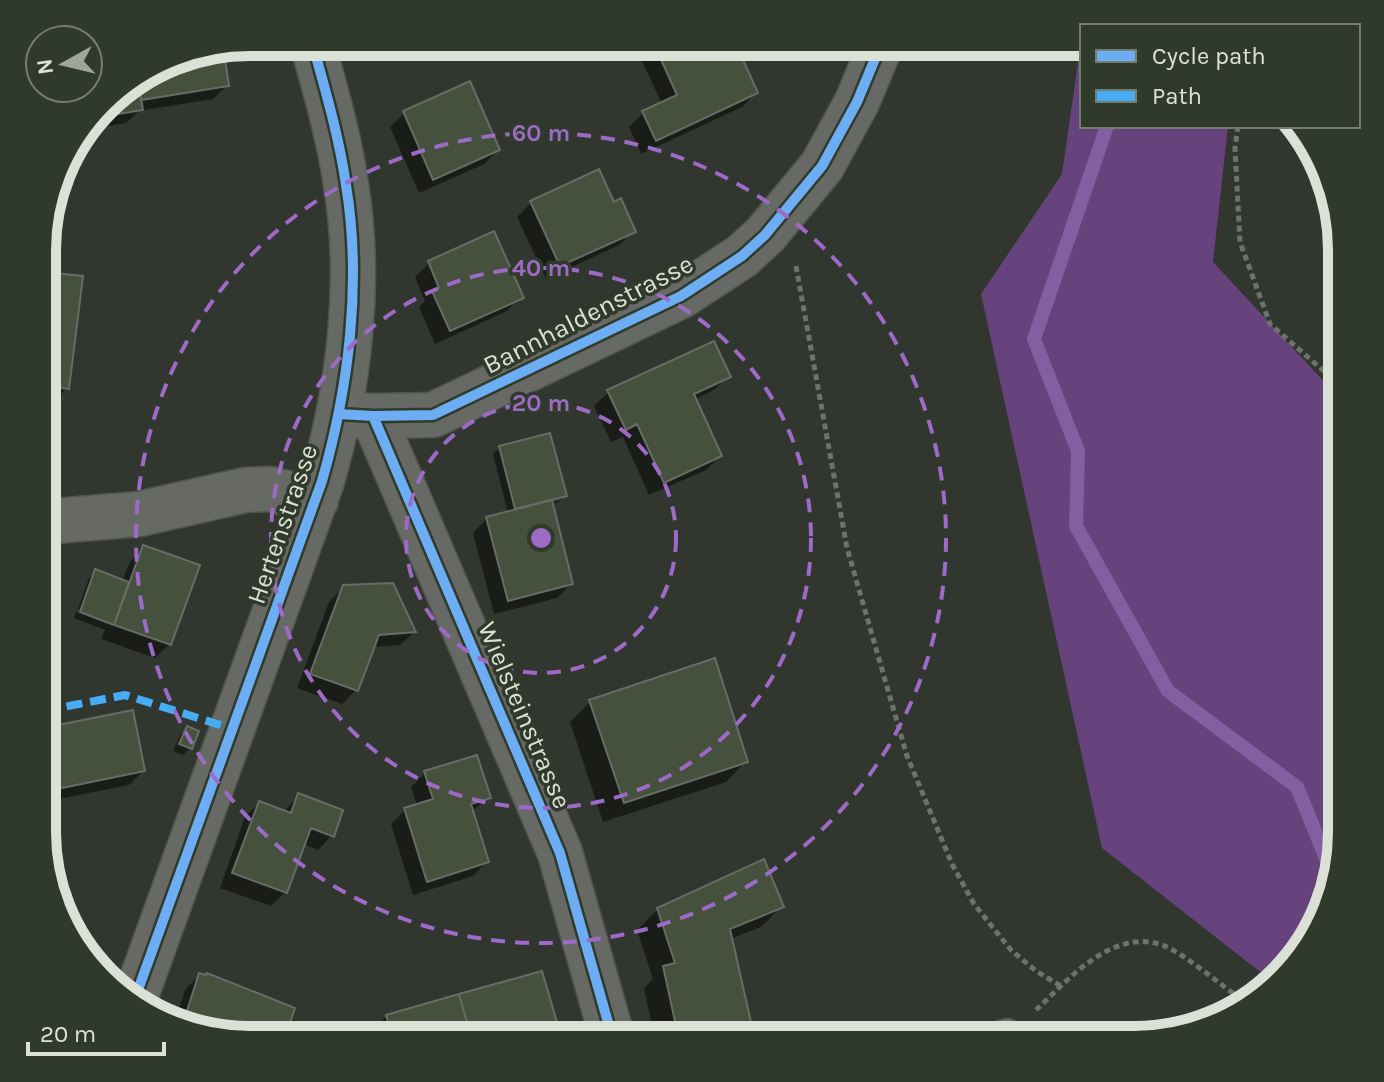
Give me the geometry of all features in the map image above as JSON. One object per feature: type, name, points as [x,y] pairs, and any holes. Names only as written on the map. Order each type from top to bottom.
[{"type":"street","name":"Hertenstrasse","points":[[138,990],[316,500],[356,415],[349,339],[352,258],[347,187],[336,128],[316,56]]},
{"type":"street","name":"Bannhaldenstrasse","points":[[356,415],[433,415],[681,296],[742,256],[765,235],[822,166],[857,102],[876,56]]},
{"type":"street","name":"Wielsteinstrasse","points":[[356,415],[560,853],[609,1026]]},
{"type":"street","points":[[56,521],[139,514],[245,490],[269,489],[316,500]]},
{"type":"path","points":[[1238,128],[1235,148],[1240,242],[1270,324],[1328,375]]},
{"type":"path","points":[[786,209],[847,548],[907,756],[952,864],[974,904],[1011,950],[1036,971],[1061,986],[1092,959],[1133,940],[1164,945],[1237,996]]},
{"type":"shaded area","points":[[1079,56],[1080,128],[1228,128],[1213,262],[1328,386],[1328,845],[1321,882],[1308,918],[1280,960],[1265,975],[1102,848],[981,294],[1062,174]]},
{"type":"building","points":[[659,56],[741,56],[758,93],[656,141],[642,111],[677,95]]},
{"type":"building","points":[[225,58],[229,86],[141,100],[140,91],[153,82],[188,66]]},
{"type":"building","points":[[470,81],[500,150],[433,180],[403,111]]},
{"type":"building","points":[[140,91],[143,110],[111,115]]},
{"type":"building","points":[[599,169],[614,202],[621,198],[636,232],[560,266],[530,201]]},
{"type":"building","points":[[494,231],[524,298],[450,331],[432,291],[439,288],[428,261]]},
{"type":"building","points":[[56,273],[83,276],[69,389],[56,388]]},
{"type":"building","points":[[714,341],[731,377],[694,394],[722,456],[664,483],[637,424],[626,430],[607,390]]},
{"type":"building","points":[[550,433],[567,496],[515,509],[499,446]]},
{"type":"building","points":[[552,500],[573,584],[508,601],[486,517]]},
{"type":"building","points":[[143,545],[200,565],[171,645],[114,625]]},
{"type":"building","points":[[95,569],[129,582],[114,625],[80,612]]},
{"type":"building","points":[[393,583],[416,632],[379,635],[358,691],[310,674],[343,585]]},
{"type":"building","points":[[715,658],[748,762],[624,803],[589,700]]},
{"type":"building","points":[[133,710],[145,771],[56,789],[56,725]]},
{"type":"building","points":[[187,726],[199,731],[192,749],[179,744]]},
{"type":"building","points":[[477,755],[491,798],[471,804],[489,862],[427,882],[404,808],[433,799],[424,771]]},
{"type":"building","points":[[298,793],[343,810],[334,837],[311,828],[287,893],[232,873],[259,801],[291,813]]},
{"type":"building","points":[[764,859],[784,907],[730,929],[752,1026],[676,1026],[663,966],[675,963],[657,908]]},
{"type":"building","points":[[542,971],[558,1026],[468,1026],[459,994]]},
{"type":"building","points":[[199,973],[207,973],[295,1008],[289,1026],[237,1026],[203,1020],[187,1011]]},
{"type":"building","points":[[459,994],[468,1026],[389,1026],[386,1015]]},
{"type":"waterway","points":[[1106,128],[1034,339],[1078,451],[1076,526],[1168,691],[1297,787],[1326,858]]},
{"type":"marked path","points":[[56,708],[125,695],[233,729]]},
{"type":"cycle path","points":[[138,990],[322,481],[339,409],[353,296],[351,222],[340,149],[316,56]]},
{"type":"cycle path","points":[[339,414],[433,415],[681,296],[742,256],[765,235],[822,166],[857,102],[876,56]]},
{"type":"cycle path","points":[[373,416],[560,853],[609,1026]]}]
